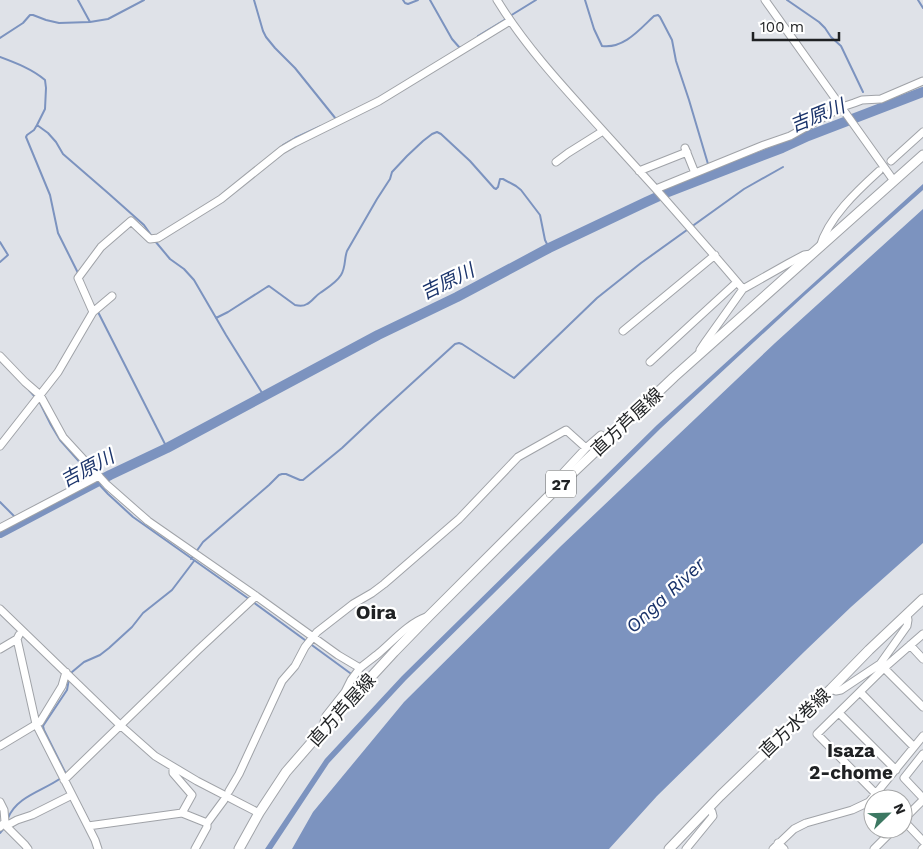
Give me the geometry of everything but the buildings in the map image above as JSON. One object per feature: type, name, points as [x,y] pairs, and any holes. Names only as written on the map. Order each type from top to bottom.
[{"type":"main road","name":"直方芦屋線","points":[[239,849],[259,813],[286,772],[325,727],[429,616],[562,483],[700,354],[923,155]]},
{"type":"main road","name":"直方水巻線","points":[[669,849],[869,650],[923,599]]},
{"type":"street","points":[[497,0],[510,20],[555,78],[715,255],[743,289]]},
{"type":"street","points":[[766,0],[894,180]]},
{"type":"street","points":[[93,312],[78,278],[102,247],[131,221],[150,239],[158,238],[221,199],[282,150],[379,101],[510,20]]},
{"type":"street","points":[[656,189],[790,136],[862,100],[881,99],[923,81]]},
{"type":"street","points":[[556,162],[603,131]]},
{"type":"street","points":[[891,161],[923,132]]},
{"type":"street","points":[[639,171],[686,150],[695,173]]},
{"type":"street","points":[[820,247],[827,229],[849,201],[879,171]]},
{"type":"street","points":[[700,354],[700,350],[743,289],[804,255],[812,254]]},
{"type":"street","points":[[623,331],[715,255]]},
{"type":"street","points":[[650,362],[737,282]]},
{"type":"street","points":[[0,446],[58,372],[93,312],[112,296]]},
{"type":"street","points":[[0,356],[40,395],[63,438],[107,485],[148,521],[312,637],[360,668]]},
{"type":"street","points":[[229,791],[282,681],[295,666],[312,637],[353,604],[384,584],[459,519],[518,457],[566,430],[586,448]]},
{"type":"street","points":[[562,483],[560,476],[601,435]]},
{"type":"street","points":[[0,528],[99,476]]},
{"type":"street","points":[[64,780],[256,596]]},
{"type":"street","points":[[0,609],[120,725],[155,756],[173,768],[259,813]]},
{"type":"street","points":[[871,789],[817,734],[860,692],[882,666],[907,626],[908,614]]},
{"type":"street","points":[[325,727],[326,716],[346,692],[351,680],[360,668],[398,635],[421,619],[429,616]]},
{"type":"street","points":[[0,649],[17,639],[23,631]]},
{"type":"street","points":[[831,689],[841,690],[882,666],[923,634]]},
{"type":"street","points":[[17,639],[36,724],[98,849]]},
{"type":"street","points":[[910,646],[923,659]]},
{"type":"street","points":[[882,666],[923,707]]},
{"type":"street","points":[[0,746],[40,722],[62,686],[66,672]]},
{"type":"street","points":[[860,692],[914,747]]},
{"type":"street","points":[[839,713],[896,770]]},
{"type":"street","points":[[884,789],[896,770],[923,736]]},
{"type":"street","points":[[913,810],[923,799],[904,778],[923,754]]},
{"type":"street","points":[[173,768],[173,773],[192,795],[182,813]]},
{"type":"street","points":[[4,825],[32,815],[72,795]]},
{"type":"street","points":[[195,849],[208,827],[207,823],[224,800]]},
{"type":"street","points":[[0,802],[4,810],[4,825],[28,849]]},
{"type":"street","points":[[784,849],[775,846],[794,829],[806,823],[852,810],[863,805]]},
{"type":"street","points":[[686,849],[713,816],[709,808]]},
{"type":"street","points":[[88,826],[182,813],[207,823]]},
{"type":"street","points":[[913,830],[923,841]]},
{"type":"street","points":[[874,849],[884,839]]},
{"type":"water","points":[[923,184],[923,190],[805,295],[661,428],[406,680],[329,763],[272,849],[265,849],[325,759],[402,676],[657,425]]},
{"type":"water","name":"Onga River","points":[[923,209],[923,543],[805,651],[657,796],[609,849],[292,849],[313,812],[404,702],[561,546],[775,343]]},
{"type":"waterway","points":[[78,0],[90,22]]},
{"type":"waterway","points":[[0,38],[23,23],[30,15],[59,23],[90,22],[108,19],[144,0]]},
{"type":"waterway","points":[[254,0],[266,37],[295,68],[335,120]]},
{"type":"waterway","points":[[403,0],[408,4],[418,0]]},
{"type":"waterway","points":[[430,0],[452,39],[459,47],[462,47]]},
{"type":"waterway","points":[[510,16],[536,0]]},
{"type":"waterway","points":[[585,0],[594,29],[602,46],[610,46],[624,41],[654,16],[658,15],[660,17],[672,40],[676,61],[708,164]]},
{"type":"waterway","points":[[787,0],[819,22],[841,46],[863,92]]},
{"type":"waterway","points":[[918,0],[923,8]]},
{"type":"waterway","points":[[478,36],[506,19]]},
{"type":"waterway","points":[[0,57],[29,69],[45,80],[45,109],[37,125],[48,133],[63,154],[144,225],[151,235]]},
{"type":"waterway","name":"吉原川","points":[[0,533],[110,475],[167,448],[378,335],[457,297],[549,248],[668,192],[923,92]]},
{"type":"waterway","points":[[37,125],[26,137],[50,195],[58,233],[79,275]]},
{"type":"waterway","points":[[283,145],[321,126]]},
{"type":"waterway","points":[[216,318],[269,286],[295,305],[301,306],[309,303],[334,283],[343,272],[347,251],[390,179],[392,172],[423,141],[437,132],[470,161],[494,188],[496,189],[500,179],[503,179],[521,190],[540,215],[545,240],[549,248]]},
{"type":"waterway","points":[[191,559],[203,542],[279,475],[286,474],[303,480],[342,448],[455,344],[462,344],[514,378],[597,298],[641,263],[744,189],[783,167]]},
{"type":"waterway","points":[[155,241],[170,259],[184,269],[194,280],[264,396]]},
{"type":"waterway","points":[[0,242],[8,255],[0,262]]},
{"type":"waterway","points":[[98,312],[167,448]]},
{"type":"waterway","points":[[29,390],[36,398]]},
{"type":"waterway","points":[[39,401],[60,440],[92,476]]},
{"type":"waterway","points":[[95,480],[133,517],[249,599]]},
{"type":"waterway","points":[[0,502],[16,518]]},
{"type":"waterway","points":[[71,674],[84,662],[100,655],[132,627],[143,613],[172,590],[194,561]]},
{"type":"waterway","points":[[253,602],[350,673]]},
{"type":"waterway","points":[[66,774],[43,726],[67,690],[69,679]]},
{"type":"waterway","points":[[8,818],[12,810],[24,799],[61,778]]},
{"type":"waterway","points":[[0,833],[5,827]]},
{"type":"district","name":"Oira","points":[[376,612]]},
{"type":"district","name":"Isaza 2-chome","points":[[851,761]]}]
